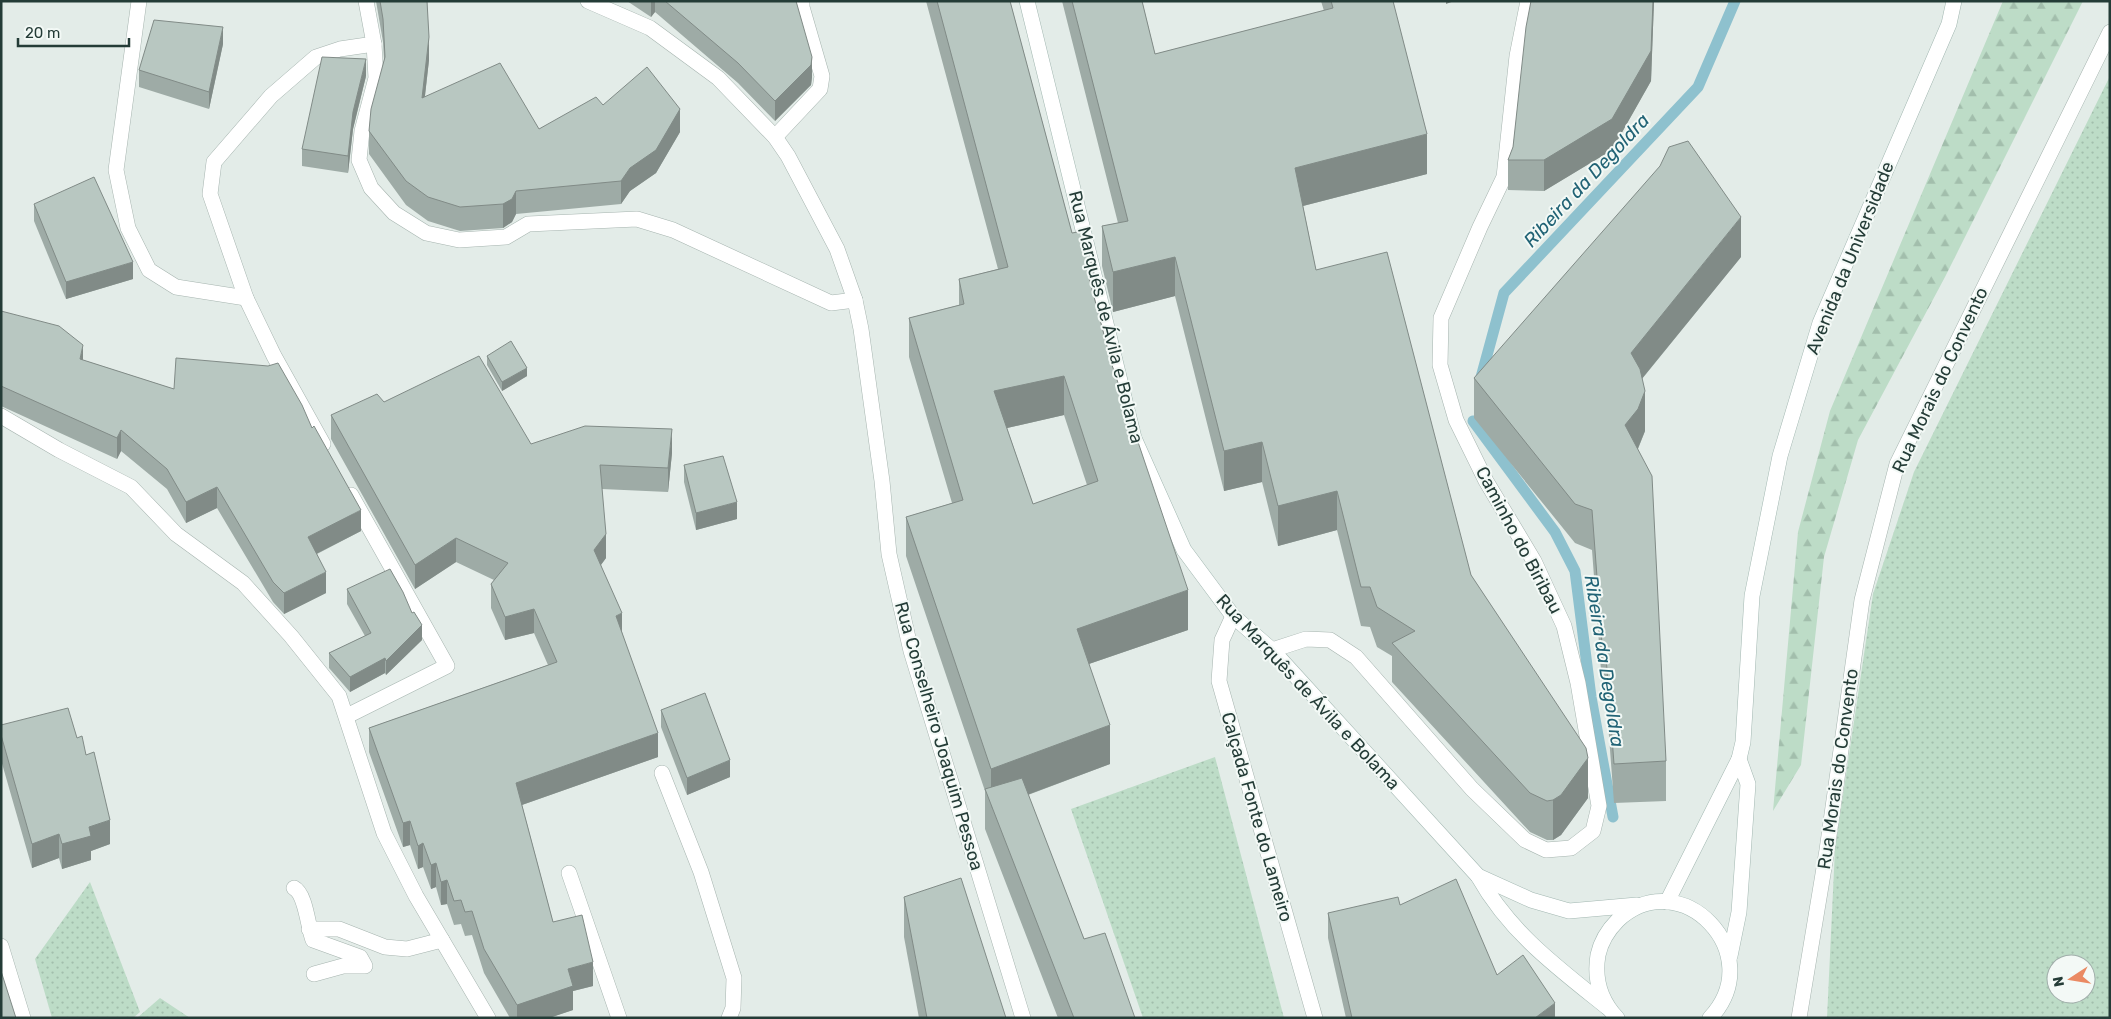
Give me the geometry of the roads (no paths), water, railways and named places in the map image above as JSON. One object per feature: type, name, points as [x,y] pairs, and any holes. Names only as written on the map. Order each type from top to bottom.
[{"type":"street","points":[[139,1],[116,170],[128,228],[149,270],[176,287],[246,298]]},
{"type":"street","points":[[366,1],[374,44],[376,78],[362,131],[359,160],[371,188],[394,213],[426,233],[459,240],[506,237],[528,224],[637,219],[673,230],[831,302],[855,300]]},
{"type":"street","name":"Rua Conselheiro Joaquim Pessoa","points":[[588,1],[650,28],[718,78],[775,137],[788,156],[837,249],[855,300],[871,396],[890,554],[911,651],[1023,1018]]},
{"type":"street","points":[[775,137],[820,89],[822,76],[802,7],[802,1]]},
{"type":"street","name":"Rua Marquês de Ávila e Bolama","points":[[1027,1],[1134,438],[1184,550],[1233,616],[1272,650],[1478,876],[1492,900],[1523,937],[1612,1013]]},
{"type":"street","name":"Caminho do Biribau","points":[[1272,650],[1306,639],[1330,640],[1356,657],[1472,789],[1525,840],[1546,850],[1571,848],[1593,831],[1599,806],[1578,683],[1564,626],[1534,561],[1486,481],[1456,420],[1440,365],[1441,318],[1480,227],[1504,177],[1517,56],[1528,1]]},
{"type":"street","name":"Avenida da Universidade","points":[[1667,902],[1739,759],[1743,742],[1752,596],[1780,456],[1820,323],[1949,24],[1954,1]]},
{"type":"street","name":"Rua Morais do Convento","points":[[1799,1018],[1827,850],[1862,600],[1897,464],[2110,32]]},
{"type":"street","points":[[329,454],[274,356],[246,298],[210,194],[214,162],[271,96],[316,57],[340,49],[374,44]]},
{"type":"street","points":[[1,416],[59,450],[131,487],[176,534],[243,583],[291,636],[339,696],[384,833],[416,896],[488,1018]]},
{"type":"street","points":[[342,479],[447,666],[347,716]]},
{"type":"street","name":"Calçada Fonte do Lameiro","points":[[1233,616],[1222,640],[1219,681],[1314,1018]]},
{"type":"street","points":[[1710,1018],[1718,1009],[1727,993],[1731,975],[1730,956],[1739,912],[1748,784],[1739,759]]},
{"type":"street","points":[[662,773],[702,872],[734,978],[733,1008],[729,1018]]},
{"type":"street","points":[[570,873],[620,1018]]},
{"type":"street","name":"Rua Marquês de Ávila e Bolama","points":[[1478,876],[1530,900],[1569,911],[1667,902],[1689,907],[1708,918],[1722,936],[1730,956]]},
{"type":"street","points":[[294,888],[298,890],[303,900],[309,929],[314,940],[360,957],[365,966],[343,966],[314,974]]},
{"type":"street","points":[[1612,1013],[1599,989],[1596,968],[1600,947],[1610,928],[1626,913],[1646,904]]},
{"type":"street","points":[[309,929],[339,929],[385,947],[407,949],[442,940]]},
{"type":"street","points":[[1,946],[23,1018]]},
{"type":"waterway","name":"Ribeira da Degoldra","points":[[1480,381],[1504,293],[1698,87],[1735,1]]},
{"type":"waterway","name":"Ribeira da Degoldra","points":[[1473,421],[1555,532],[1575,571],[1591,697],[1613,817]]}]
